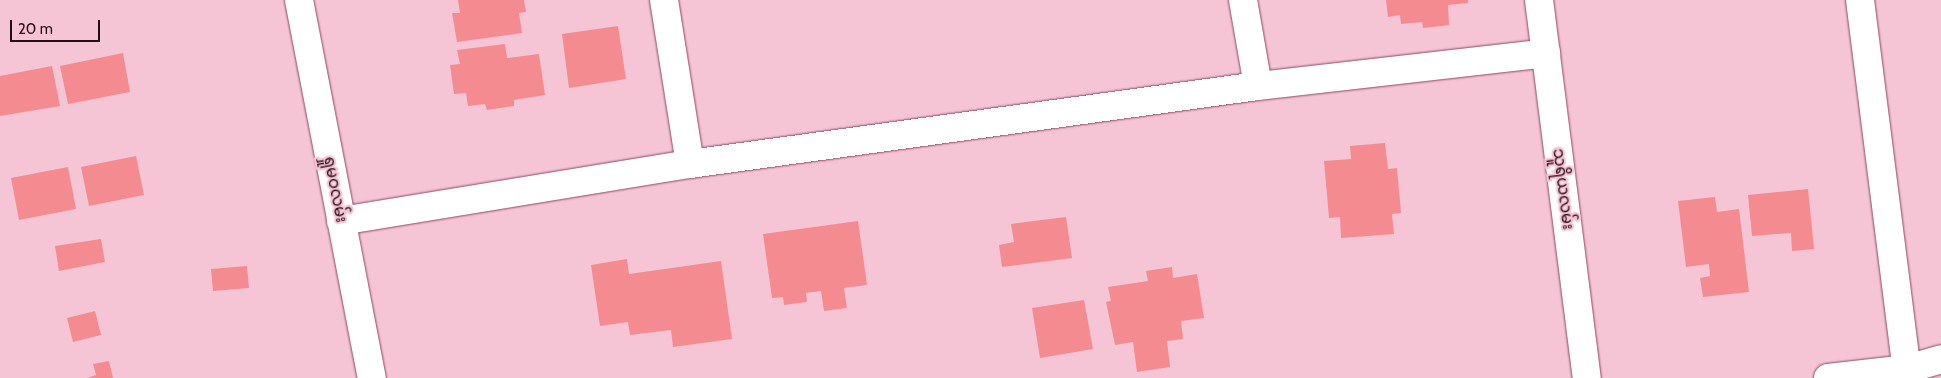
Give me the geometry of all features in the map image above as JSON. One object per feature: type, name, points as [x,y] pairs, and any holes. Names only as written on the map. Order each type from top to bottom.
[{"type":"street","name":"ရှုမဝလမ်း","points":[[299,0],[372,378]]},
{"type":"street","points":[[664,0],[690,164]]},
{"type":"street","points":[[1243,0],[1258,86]]},
{"type":"street","name":"သူရိယလမ်း","points":[[1539,0],[1587,378]]},
{"type":"street","points":[[1860,0],[1908,374]]},
{"type":"street","points":[[341,221],[690,164],[1258,86],[1546,52]]},
{"type":"street","points":[[1828,378],[1908,374],[1941,359]]},
{"type":"building","points":[[458,0],[524,0],[526,12],[519,13],[522,33],[457,42],[452,13],[460,13]]},
{"type":"building","points":[[1386,0],[1468,0],[1468,3],[1448,5],[1449,25],[1423,28],[1422,22],[1401,24],[1400,15],[1388,17]]},
{"type":"building","points":[[618,26],[626,79],[569,88],[562,34]]},
{"type":"building","points":[[505,44],[507,58],[539,54],[545,95],[514,100],[514,106],[487,110],[485,104],[468,106],[466,93],[454,94],[450,65],[460,64],[457,50]]},
{"type":"building","points":[[123,53],[130,92],[68,104],[60,66]]},
{"type":"building","points":[[52,66],[60,106],[0,116],[0,76]]},
{"type":"building","points":[[1385,143],[1388,169],[1397,168],[1401,213],[1392,214],[1394,234],[1341,238],[1340,217],[1329,218],[1324,161],[1351,159],[1350,146]]},
{"type":"building","points":[[136,156],[144,195],[89,206],[81,167]]},
{"type":"building","points":[[68,167],[76,209],[19,220],[11,178]]},
{"type":"building","points":[[1808,189],[1814,249],[1792,251],[1791,233],[1752,236],[1748,195]]},
{"type":"building","points":[[1715,197],[1717,212],[1739,209],[1749,292],[1703,297],[1700,278],[1710,276],[1709,264],[1686,267],[1678,201]]},
{"type":"building","points":[[1066,217],[1072,258],[1002,267],[999,245],[1014,242],[1011,224]]},
{"type":"building","points":[[858,221],[867,285],[844,288],[847,308],[824,311],[821,291],[806,293],[807,302],[784,305],[783,297],[772,298],[763,234]]},
{"type":"building","points":[[101,239],[105,262],[59,271],[55,246]]},
{"type":"building","points":[[627,259],[629,274],[721,261],[732,339],[673,347],[671,330],[630,335],[628,322],[600,326],[591,265]]},
{"type":"building","points":[[247,266],[249,288],[213,291],[211,269]]},
{"type":"building","points":[[1172,267],[1173,278],[1197,274],[1204,318],[1181,321],[1183,339],[1167,341],[1170,367],[1137,372],[1133,342],[1115,345],[1106,302],[1111,301],[1108,287],[1148,281],[1146,271]]},
{"type":"building","points":[[1084,300],[1093,349],[1040,358],[1032,308]]},
{"type":"building","points":[[95,311],[101,335],[73,342],[67,318]]},
{"type":"building","points":[[109,361],[113,378],[87,378],[96,375],[93,364]]}]
